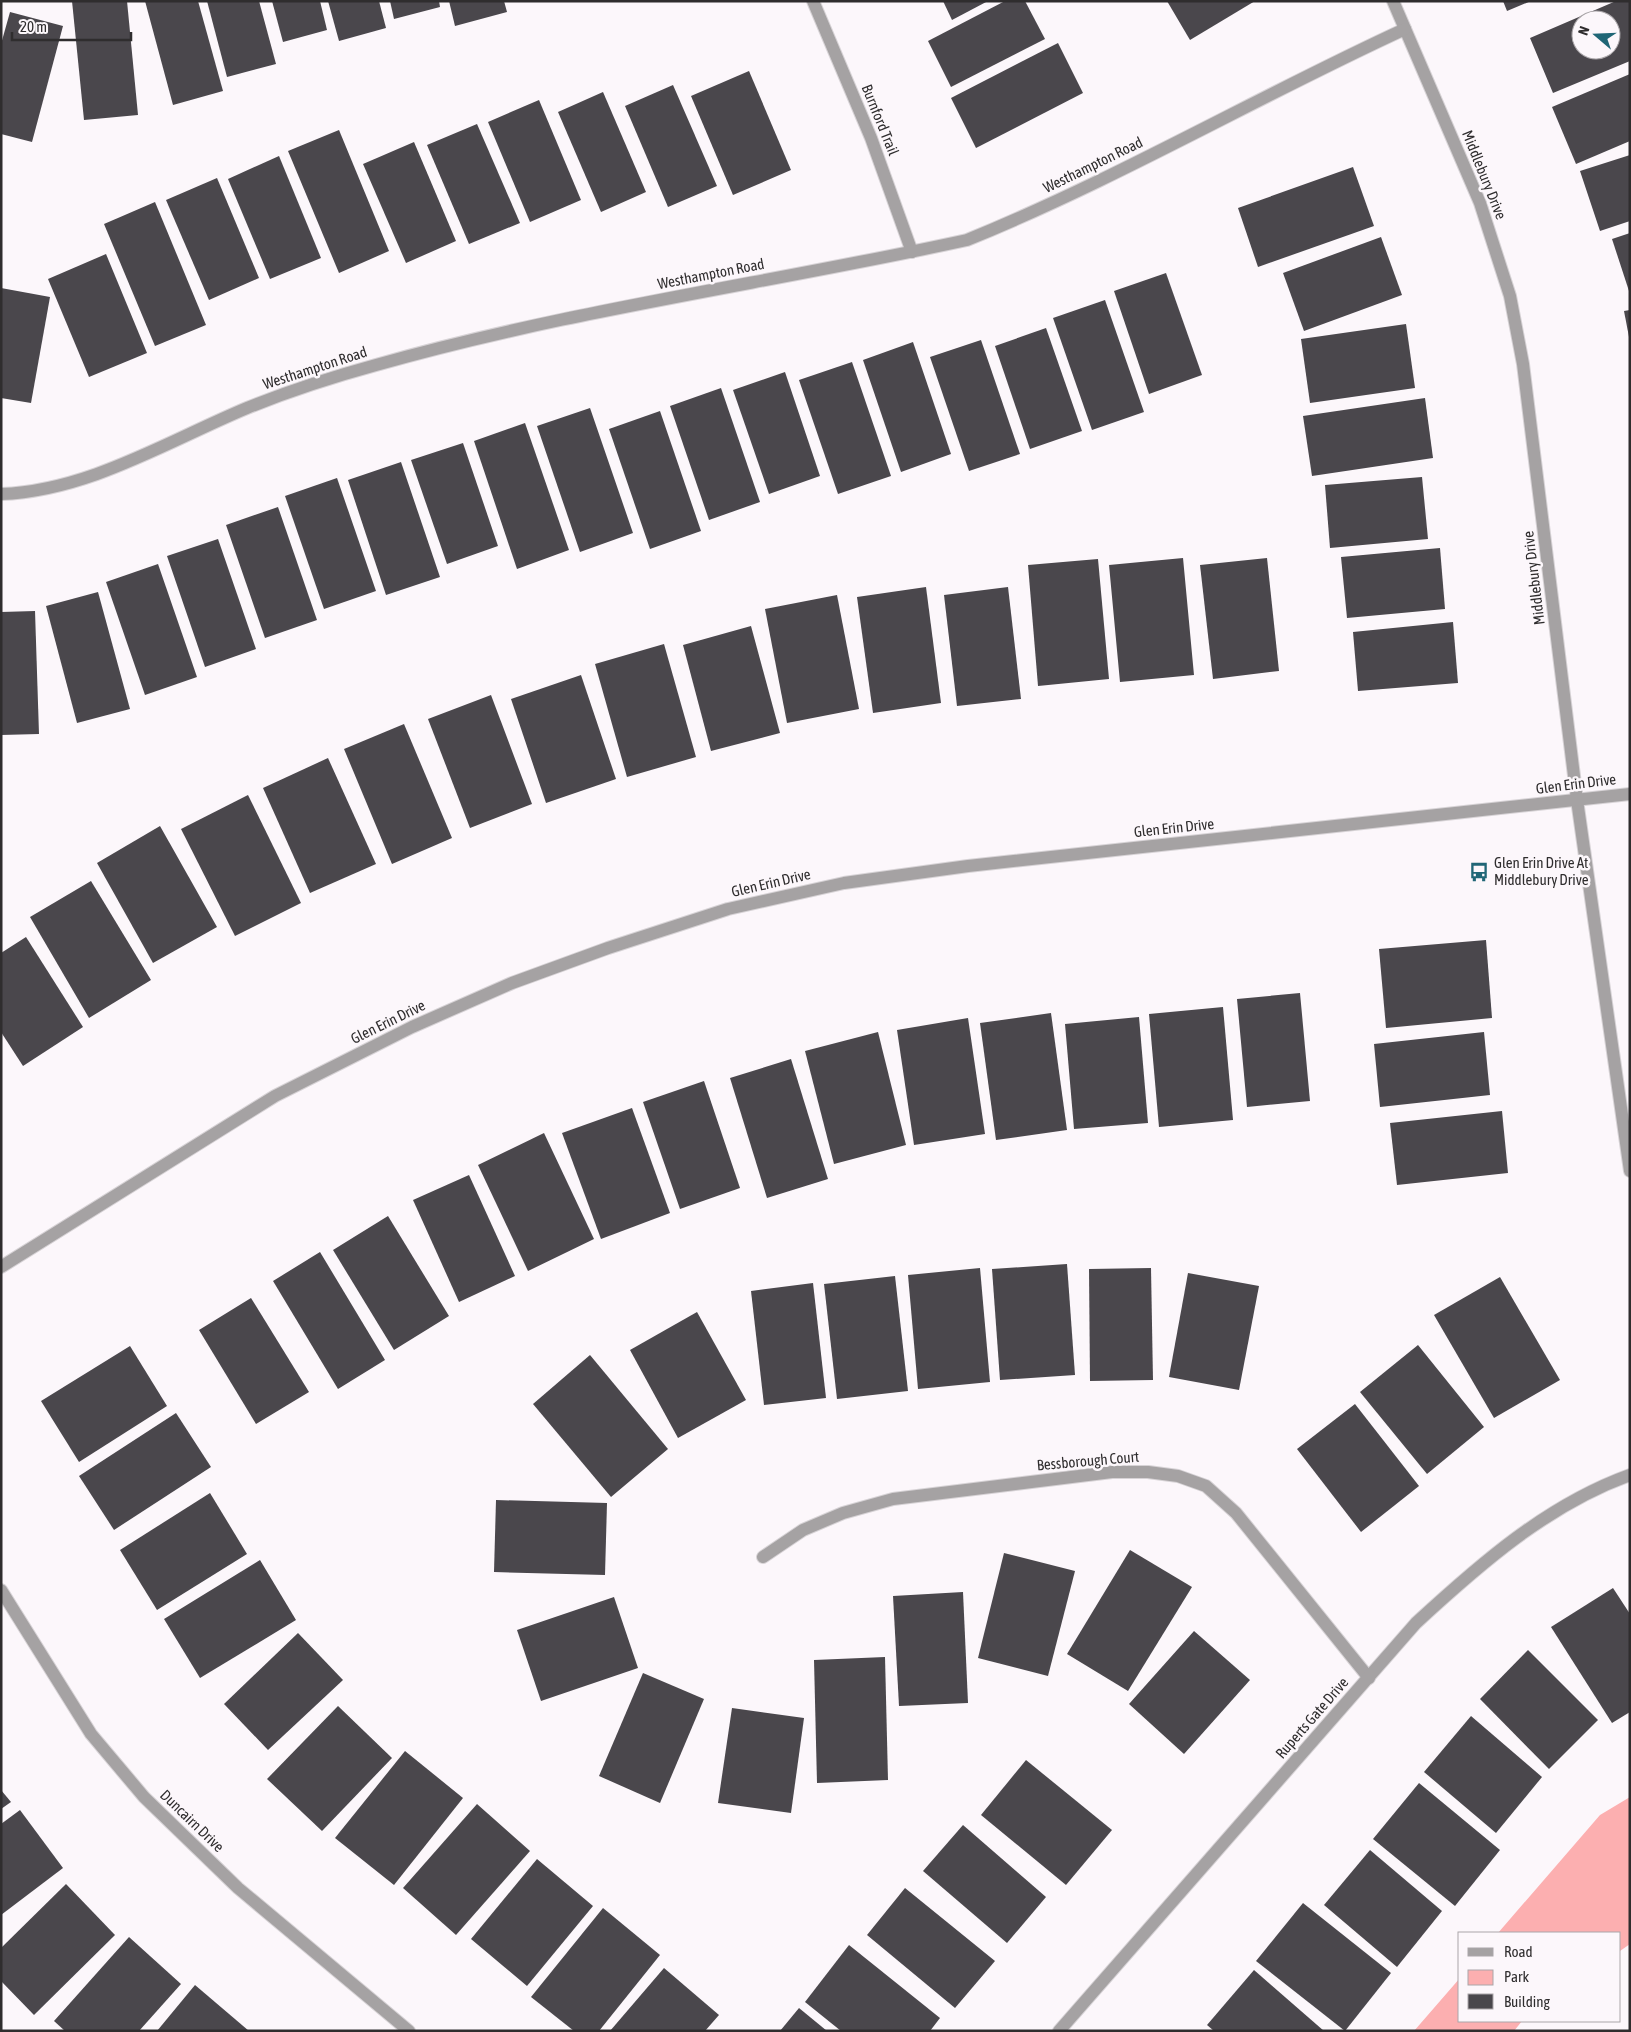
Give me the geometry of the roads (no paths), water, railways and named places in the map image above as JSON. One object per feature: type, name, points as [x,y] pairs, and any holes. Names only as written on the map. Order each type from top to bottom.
[{"type":"street","name":"Burnford Trail","points":[[813,1],[871,138],[912,252]]},
{"type":"street","name":"Middlebury Drive","points":[[1392,1],[1480,203],[1510,296],[1523,364],[1576,800],[1630,1171]]},
{"type":"street","name":"Westhampton Road","points":[[1,494],[30,493],[104,472],[248,408],[305,386],[420,353],[527,326],[967,240],[1095,184],[1322,67],[1405,29]]},
{"type":"street","name":"Glen Erin Drive","points":[[1,1267],[275,1096],[412,1027],[512,983],[608,948],[728,910],[844,883],[968,866],[1630,794]]},
{"type":"street","name":"Bessborough Court","points":[[763,1557],[803,1530],[843,1513],[893,1498],[1112,1472],[1148,1472],[1178,1476],[1206,1486],[1236,1513],[1369,1678]]},
{"type":"street","name":"Ruperts Gate Drive","points":[[1059,2031],[1416,1623],[1471,1573],[1547,1515],[1630,1475]]},
{"type":"street","name":"Duncairn Drive","points":[[1,1590],[91,1734],[144,1797],[238,1888],[408,2031]]},
{"type":"place","name":"Glen Erin Drive At Middlebury Drive","points":[[1479,872]]}]
